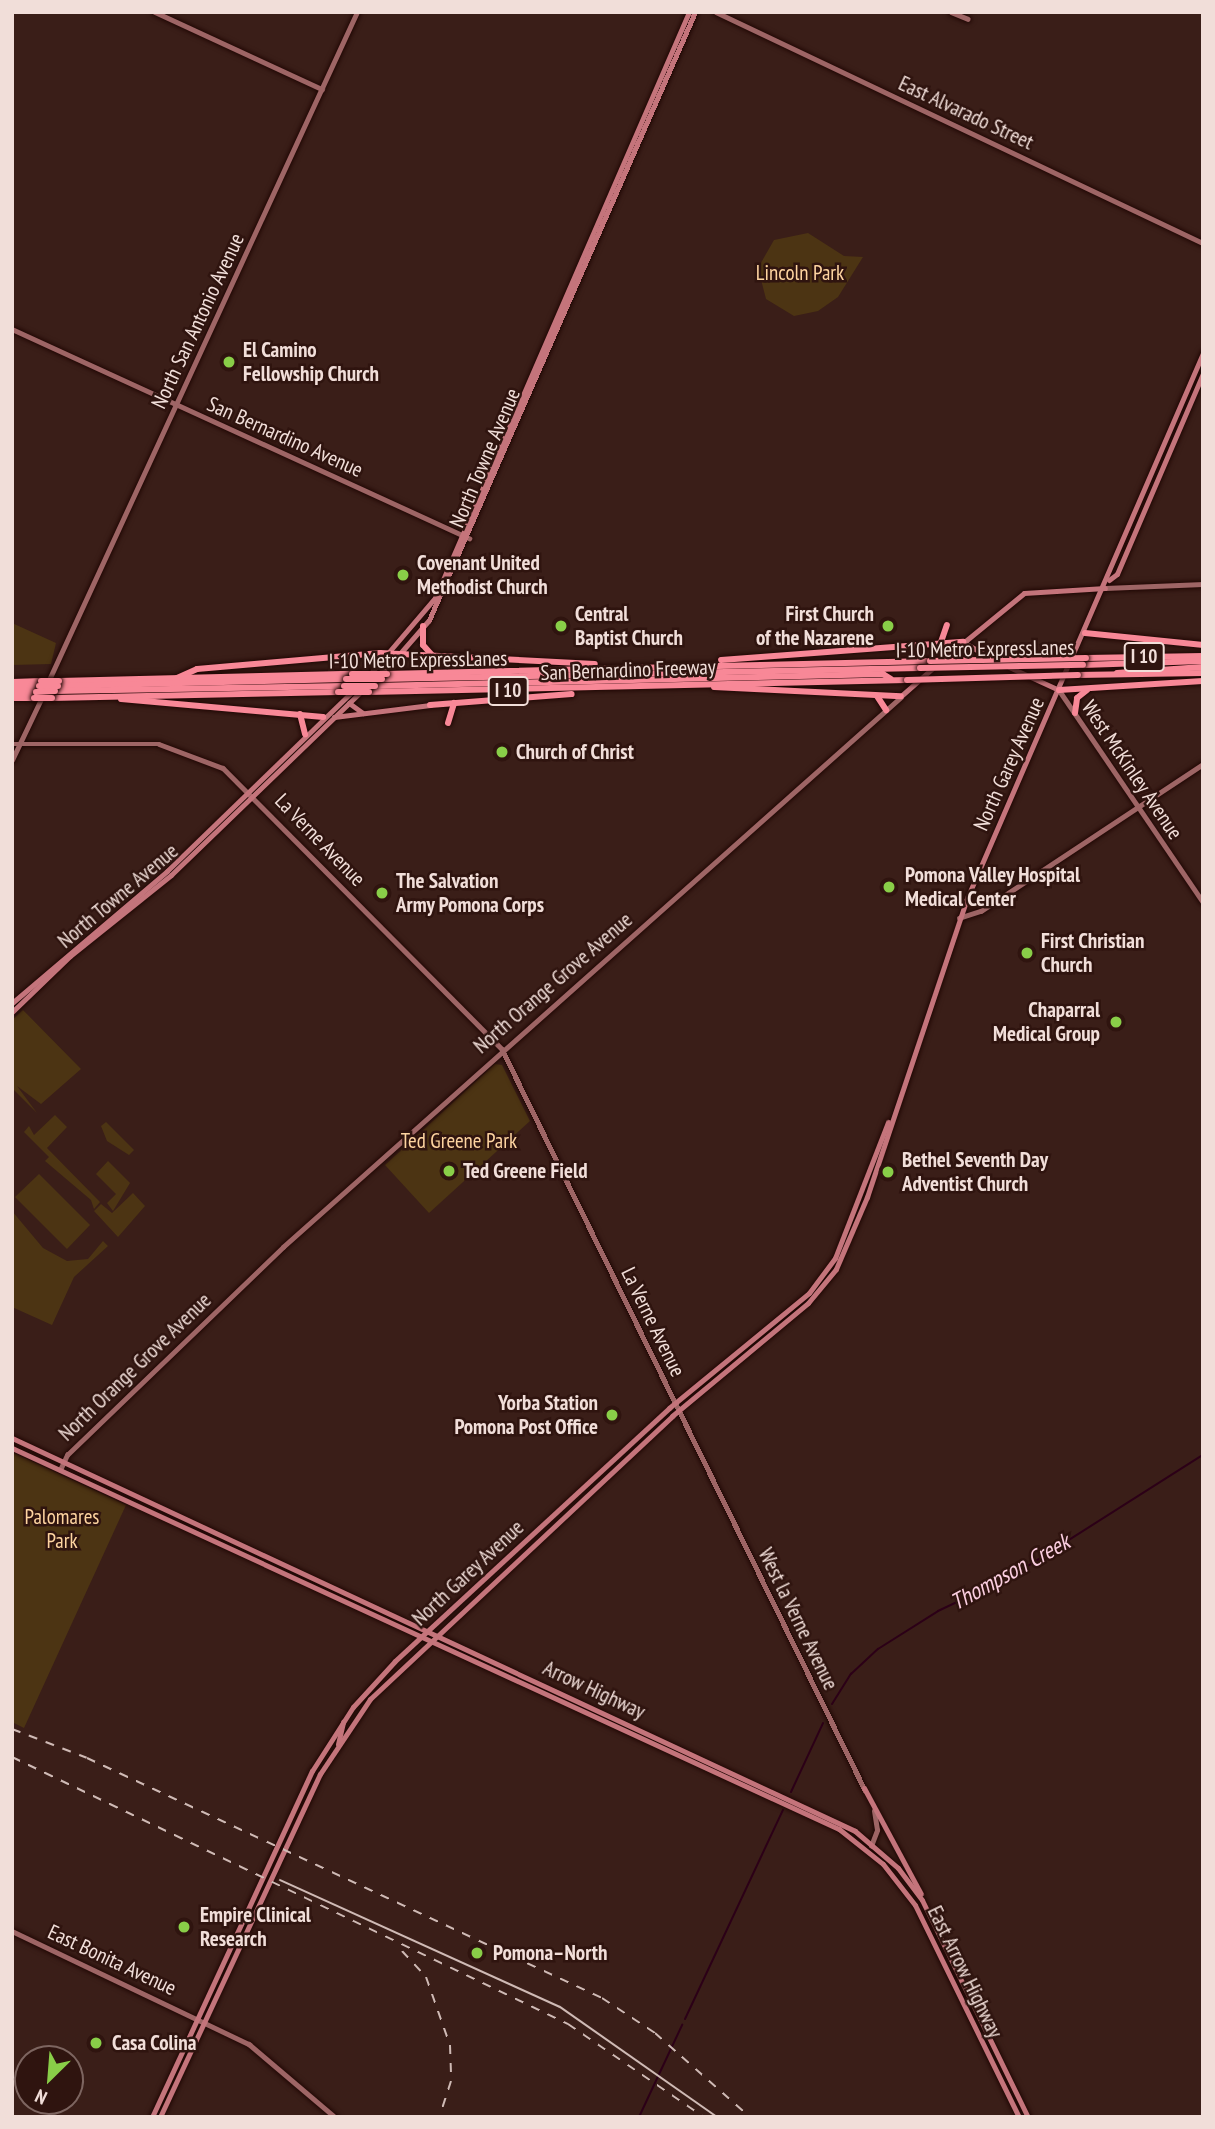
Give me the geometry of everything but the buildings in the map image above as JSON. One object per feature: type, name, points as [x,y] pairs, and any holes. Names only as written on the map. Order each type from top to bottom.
[{"type":"highway","points":[[941,642],[947,625]]},
{"type":"highway","points":[[424,626],[425,650],[438,658]]},
{"type":"highway","points":[[1085,634],[1203,645]]},
{"type":"highway","points":[[672,665],[963,642]]},
{"type":"highway","points":[[177,678],[197,669],[395,654],[646,666]]},
{"type":"highway","name":"San Bernardino Freeway","points":[[12,684],[37,689],[56,689],[177,678],[347,680],[672,665],[930,661],[1084,662],[1203,656]]},
{"type":"highway","name":"I-10 Metro ExpressLanes","points":[[385,677],[920,668],[1084,662],[1203,662]]},
{"type":"highway","points":[[1116,674],[1124,669],[1203,667]]},
{"type":"highway","name":"San Bernardino Freeway","points":[[12,698],[37,689],[112,696],[647,690],[698,684],[1203,673]]},
{"type":"highway","name":"I-10 Metro ExpressLanes","points":[[56,689],[347,680],[375,686],[883,674],[893,680]]},
{"type":"highway","points":[[1059,690],[1203,681]]},
{"type":"highway","points":[[698,684],[901,696]]},
{"type":"highway","points":[[12,692],[37,689]]},
{"type":"highway","points":[[430,705],[647,690]]},
{"type":"highway","points":[[1075,713],[1077,698],[1089,690]]},
{"type":"highway","points":[[876,694],[886,710]]},
{"type":"highway","points":[[112,696],[323,717]]},
{"type":"highway","points":[[448,723],[454,703]]},
{"type":"highway","points":[[299,713],[306,723],[305,734]]},
{"type":"main road","points":[[155,12],[321,89]]},
{"type":"main road","name":"North San Antonio Avenue","points":[[12,760],[357,12]]},
{"type":"main road","name":"North Towne Avenue","points":[[395,654],[430,607],[466,537],[689,12]]},
{"type":"main road","name":"North Towne Avenue","points":[[12,1012],[70,956],[171,875],[250,790],[332,717],[424,626],[466,537],[695,12]]},
{"type":"main road","name":"East Alvarado Street","points":[[716,12],[1203,243]]},
{"type":"main road","points":[[951,12],[968,19]]},
{"type":"main road","name":"San Bernardino Avenue","points":[[12,329],[466,537]]},
{"type":"main road","name":"North Garey Avenue","points":[[152,2117],[305,1805],[338,1744],[370,1699],[436,1634],[678,1411],[808,1303],[848,1247],[959,918],[1109,580],[1203,353]]},
{"type":"main road","name":"North Garey Avenue","points":[[1109,580],[1117,573],[1203,373]]},
{"type":"main road","points":[[1105,588],[1203,584]]},
{"type":"main road","name":"North Orange Grove Avenue","points":[[60,1470],[64,1462],[283,1247],[502,1049],[963,642],[1024,593],[1105,588]]},
{"type":"main road","points":[[963,642],[1059,690]]},
{"type":"main road","name":"West McKinley Avenue","points":[[1059,690],[1203,902]]},
{"type":"main road","points":[[345,702],[363,713]]},
{"type":"main road","name":"North Towne Avenue","points":[[12,1003],[167,871],[305,734],[345,702]]},
{"type":"main road","points":[[323,717],[430,705]]},
{"type":"main road","name":"La Verne Avenue","points":[[12,744],[171,746],[213,762],[250,790],[502,1049],[674,1404]]},
{"type":"main road","points":[[959,918],[982,911],[1203,764]]},
{"type":"main road","name":"North Garey Avenue","points":[[160,2117],[305,1787],[342,1722],[422,1636],[496,1567],[674,1404],[809,1293],[835,1258],[888,1122]]},
{"type":"main road","points":[[848,1247],[857,1217],[853,1214]]},
{"type":"main road","name":"West la Verne Avenue","points":[[674,1404],[864,1788],[876,1816],[872,1844],[868,1851]]},
{"type":"main road","name":"Arrow Highway","points":[[12,1438],[798,1801],[872,1844],[922,1900],[1028,2117]]},
{"type":"main road","name":"Arrow Highway","points":[[12,1448],[839,1829],[868,1851]]},
{"type":"main road","points":[[590,1493],[592,1480]]},
{"type":"main road","points":[[506,1569],[517,1548]]},
{"type":"main road","points":[[481,1593],[496,1567]]},
{"type":"main road","points":[[338,1744],[342,1722]]},
{"type":"main road","points":[[305,1787],[305,1805]]},
{"type":"main road","points":[[864,1788],[922,1900]]},
{"type":"main road","name":"East Arrow Highway","points":[[868,1851],[896,1879],[923,1919],[1019,2117]]},
{"type":"main road","name":"East Bonita Avenue","points":[[12,1931],[201,2020],[262,2053],[335,2117]]},
{"type":"green space","name":"Lincoln Park","points":[[808,233],[844,256],[863,257],[838,297],[818,311],[794,316],[766,299],[758,268],[774,240]]},
{"type":"green space","points":[[12,623],[56,643],[51,664],[12,665]]},
{"type":"green space","points":[[23,1010],[81,1069],[41,1104],[17,1086],[37,1113],[12,1088],[12,1020]]},
{"type":"green space","name":"Ted Greene Park","points":[[495,1064],[502,1065],[530,1121],[429,1213],[385,1165]]},
{"type":"green space","points":[[55,1115],[67,1127],[47,1148],[100,1202],[94,1209],[91,1200],[45,1161],[49,1157],[24,1132],[29,1126],[34,1135]]},
{"type":"green space","points":[[106,1122],[134,1150],[129,1155],[107,1141],[101,1126]]},
{"type":"green space","points":[[108,1161],[130,1183],[113,1211],[107,1203],[116,1194],[96,1174]]},
{"type":"green space","points":[[39,1174],[90,1225],[67,1249],[15,1197]]},
{"type":"green space","points":[[133,1193],[145,1206],[118,1237],[94,1211],[101,1204],[112,1213]]},
{"type":"green space","points":[[12,1211],[43,1248],[67,1261],[88,1259],[103,1241],[108,1246],[74,1277],[52,1325],[12,1307]]},
{"type":"green space","name":"Palomares Park","points":[[12,1452],[126,1505],[24,1728],[12,1722]]},
{"type":"waterway","name":"Thompson Creek","points":[[832,1704],[851,1674],[878,1649],[938,1611],[1012,1576],[1203,1455]]},
{"type":"waterway","name":"Thompson Creek","points":[[791,1792],[823,1723]]},
{"type":"waterway","name":"Thompson Creek","points":[[685,2019],[783,1810]]},
{"type":"waterway","name":"Thompson Creek","points":[[639,2117],[682,2025]]},
{"type":"tram line","points":[[280,1880],[560,2007],[717,2117]]},
{"type":"railway","points":[[12,1729],[87,1758],[602,1998],[655,2033],[750,2117]]},
{"type":"railway","points":[[12,1757],[568,2024],[704,2117]]},
{"type":"railway","points":[[402,1951],[426,1977],[450,2045],[451,2081],[439,2117]]},
{"type":"place","name":"El Camino Fellowship Church","points":[[229,362]]},
{"type":"place","name":"Covenant United Methodist Church","points":[[403,575]]},
{"type":"place","name":"Central Baptist Church","points":[[561,626]]},
{"type":"place","name":"First Church of the Nazarene","points":[[888,626]]},
{"type":"place","name":"Church of Christ","points":[[502,752]]},
{"type":"place","name":"Pomona Valley Hospital Medical Center","points":[[889,887]]},
{"type":"place","name":"The Salvation Army Pomona Corps","points":[[382,893]]},
{"type":"place","name":"First Christian Church","points":[[1027,953]]},
{"type":"place","name":"Chaparral Medical Group","points":[[1116,1022]]},
{"type":"place","name":"Ted Greene Field","points":[[449,1171]]},
{"type":"place","name":"Bethel Seventh Day Adventist Church","points":[[888,1172]]},
{"type":"place","name":"Yorba Station Pomona Post Office","points":[[612,1415]]},
{"type":"place","name":"Empire Clinical Research","points":[[184,1927]]},
{"type":"place","name":"Pomona–North","points":[[477,1953]]},
{"type":"place","name":"Casa Colina","points":[[96,2043]]}]
